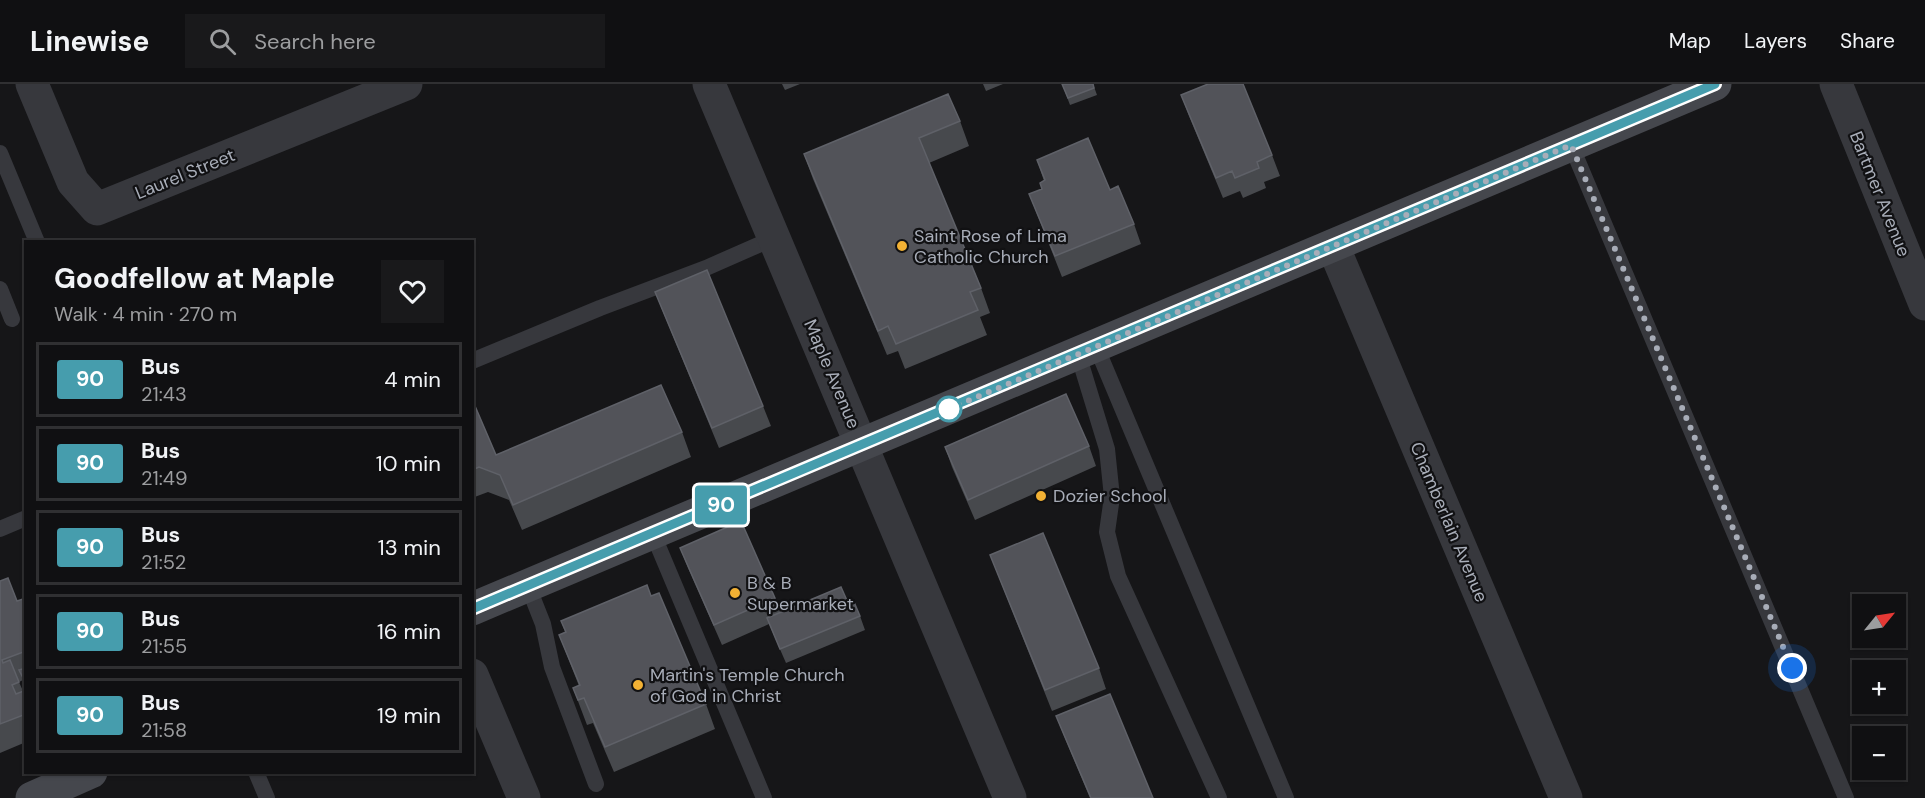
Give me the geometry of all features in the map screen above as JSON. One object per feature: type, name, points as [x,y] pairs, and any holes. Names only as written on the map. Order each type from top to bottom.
[{"type":"main road","points":[[474,608],[863,446],[1715,84]]},
{"type":"main road","points":[[32,798],[86,774]]},
{"type":"street","name":"Laurel Street","points":[[32,84],[73,182],[97,209],[406,84]]},
{"type":"street","name":"Maple Avenue","points":[[709,84],[1010,798]]},
{"type":"street","name":"Bartmer Avenue","points":[[1836,84],[1925,304]]},
{"type":"street","name":"Chamberlain Avenue","points":[[1333,246],[1566,798]]},
{"type":"street","points":[[474,680],[524,798]]},
{"type":"lane","points":[[1571,145],[1846,798]]},
{"type":"lane","points":[[0,153],[36,240]]},
{"type":"lane","points":[[474,360],[600,308],[706,268],[774,238]]},
{"type":"lane","points":[[0,290],[12,319]]},
{"type":"lane","points":[[1087,350],[1107,449],[1112,497],[1107,532],[1118,576],[1219,798]]},
{"type":"lane","points":[[1087,350],[1286,798]]},
{"type":"lane","points":[[0,529],[24,520]]},
{"type":"lane","points":[[653,534],[764,798]]},
{"type":"lane","points":[[528,586],[543,624],[552,667],[596,784]]},
{"type":"lane","points":[[257,774],[267,798]]},
{"type":"building","points":[[1062,84],[1093,84],[1094,88],[1068,98]]},
{"type":"building","points":[[1208,84],[1243,84],[1272,155],[1257,162],[1259,168],[1235,178],[1232,171],[1216,178],[1181,95]]},
{"type":"building","name":"Saint Rose of Lima Catholic Church","points":[[948,94],[960,121],[919,138],[981,288],[970,292],[978,310],[896,344],[888,326],[878,331],[804,154]]},
{"type":"building","points":[[1088,138],[1110,190],[1118,186],[1134,224],[1055,256],[1029,194],[1042,189],[1040,183],[1045,180],[1037,160]]},
{"type":"building","points":[[707,270],[763,406],[712,428],[655,292]]},
{"type":"building","points":[[661,385],[682,432],[513,505],[500,475],[479,467],[474,469],[474,404],[496,455]]},
{"type":"building","points":[[1066,394],[1089,446],[968,500],[945,447]]},
{"type":"building","name":"B & B Supermarket","points":[[741,521],[775,598],[714,625],[680,548]]},
{"type":"building","points":[[1043,533],[1099,668],[1045,690],[990,555]]},
{"type":"building","points":[[8,578],[17,601],[24,599],[24,652],[2,660],[3,663],[10,660],[19,682],[12,685],[16,694],[24,691],[24,715],[0,724],[0,581]]},
{"type":"building","name":"Martin's Temple Church of God in Christ","points":[[647,585],[651,596],[659,593],[706,704],[605,747],[584,698],[578,700],[573,688],[580,685],[559,635],[566,632],[561,621]]},
{"type":"building","points":[[841,587],[849,605],[854,602],[860,616],[780,649],[767,618]]},
{"type":"building","points":[[24,669],[24,680],[19,670]]},
{"type":"building","points":[[1110,694],[1153,798],[1091,798],[1056,716]]},
{"type":"bus line","name":"90","points":[[474,608],[863,446],[1715,84]]},
{"type":"place","name":"Saint Rose of Lima Catholic Church","points":[[902,246]]},
{"type":"place","name":"Dozier School","points":[[1041,496]]},
{"type":"place","name":"B & B Supermarket","points":[[735,593]]},
{"type":"place","name":"Martin's Temple Church of God in Christ","points":[[638,685]]},
{"type":"route","points":[[949,409],[1571,145],[1792,668]]}]
